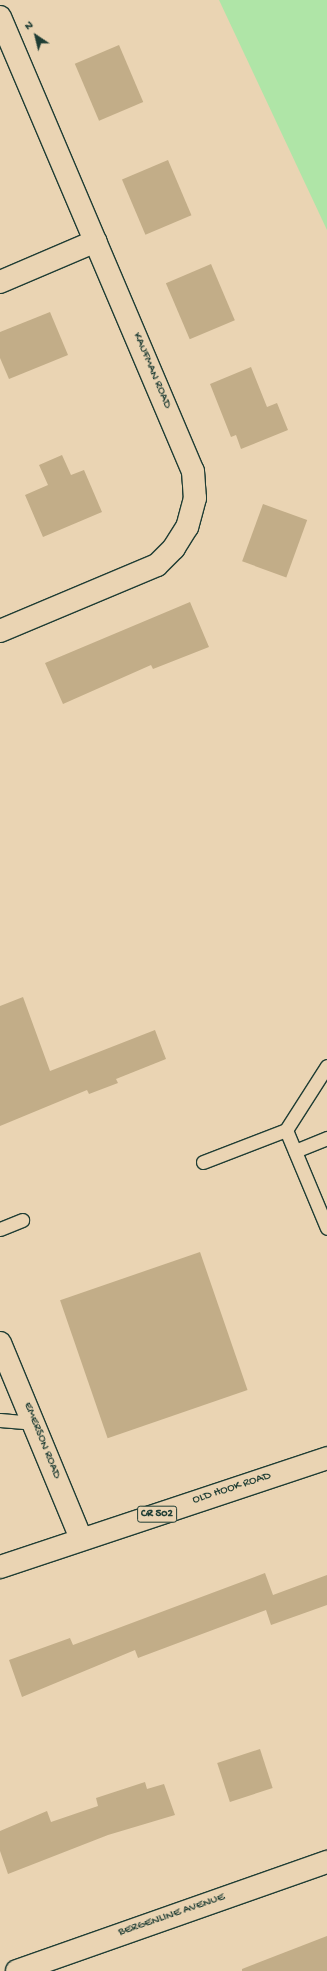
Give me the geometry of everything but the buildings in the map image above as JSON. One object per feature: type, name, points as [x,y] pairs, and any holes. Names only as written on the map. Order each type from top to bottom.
[{"type":"street","name":"KAUFMAN ROAD","points":[[0,17],[193,471],[194,498],[187,527],[174,548],[157,565],[0,632]]},
{"type":"street","points":[[0,282],[96,241]]},
{"type":"street","name":"EMERSON ROAD","points":[[1,1350],[34,1423],[81,1539]]},
{"type":"street","name":"OLD HOOK ROAD","points":[[0,1567],[327,1458]]},
{"type":"street","name":"BERGENLINE AVENUE","points":[[17,1971],[327,1862]]},
{"type":"lane","points":[[203,1162],[286,1130],[327,1066]]},
{"type":"lane","points":[[286,1130],[327,1228]]},
{"type":"lane","points":[[295,1151],[327,1138]]},
{"type":"lane","points":[[0,1229],[22,1220]]},
{"type":"lane","points":[[0,1420],[34,1423]]},
{"type":"green space","points":[[219,0],[327,0],[327,230]]}]
